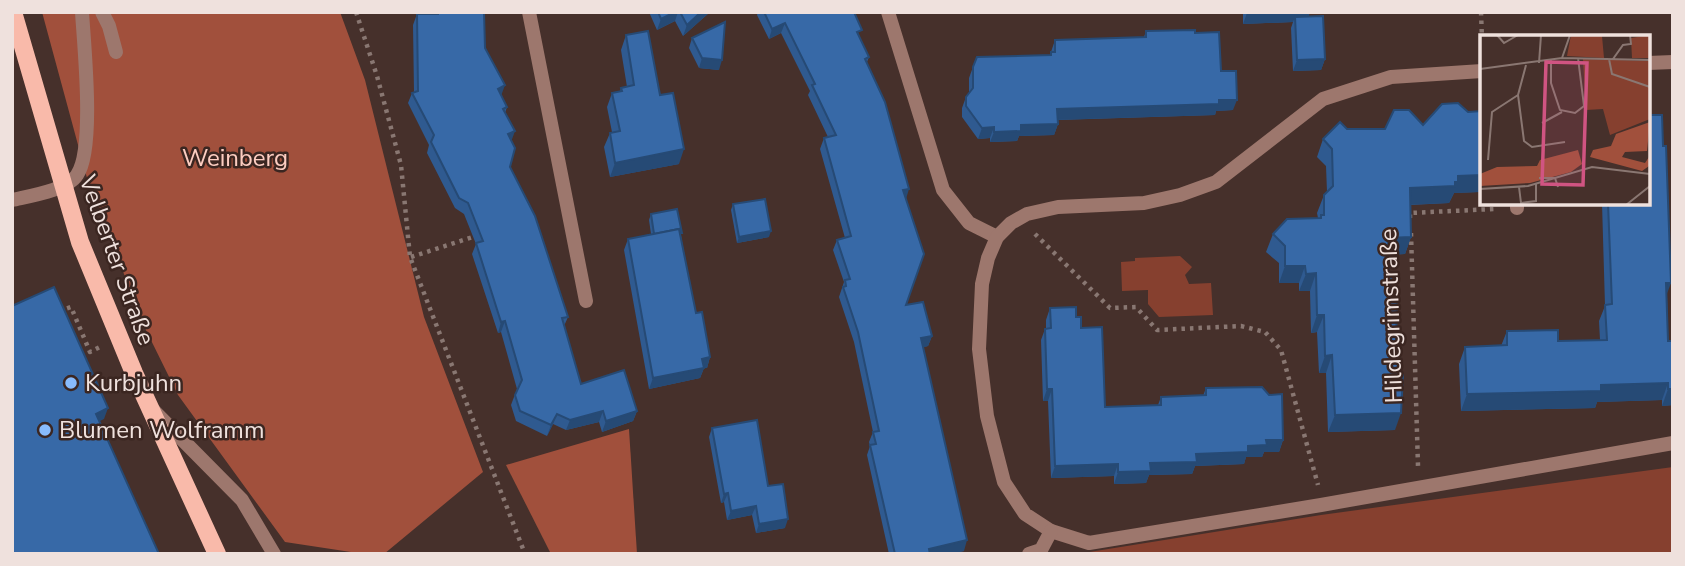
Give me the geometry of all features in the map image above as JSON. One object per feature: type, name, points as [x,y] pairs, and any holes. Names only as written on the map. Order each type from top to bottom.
[{"type":"main road","name":"Velberter Straße","points":[[13,12],[16,40],[80,242],[148,405],[217,554]]},
{"type":"street","points":[[12,200],[62,186],[77,175],[83,155],[88,100],[82,12]]},
{"type":"street","points":[[102,12],[116,52]]},
{"type":"street","points":[[529,12],[586,302]]},
{"type":"street","points":[[888,12],[943,190],[969,223],[997,237]]},
{"type":"street","points":[[1650,63],[1673,62]]},
{"type":"street","points":[[1480,71],[1391,78],[1323,99],[1216,181],[1180,195],[1144,203],[1058,207],[1027,214],[1012,223],[997,237],[988,258],[982,284],[979,349],[987,416],[1004,482],[1025,514],[1051,531],[1089,542],[1321,505],[1673,443]]},
{"type":"street","points":[[148,405],[243,500],[274,554]]},
{"type":"street","points":[[1029,554],[1041,550],[1051,531]]},
{"type":"path","points":[[356,12],[401,165],[410,257],[525,554]]},
{"type":"path","points":[[1482,12],[1482,35]]},
{"type":"path","name":"Hildegrimstraße","points":[[1418,488],[1410,213],[1517,205]]},
{"type":"path","points":[[1027,214],[1036,235],[1110,308],[1136,307],[1157,330],[1241,326],[1265,332],[1281,350],[1317,478],[1321,505]]},
{"type":"path","points":[[410,257],[487,233]]},
{"type":"path","points":[[55,313],[71,307],[90,352],[119,338]]},
{"type":"shaded area","points":[[1180,256],[1192,267],[1185,275],[1189,284],[1211,283],[1213,315],[1159,317],[1148,304],[1148,290],[1122,291],[1121,262],[1135,261],[1135,258]]},
{"type":"shaded area","points":[[1673,467],[1673,554],[1077,554],[1321,515]]},
{"type":"green space","name":"Weinberg","points":[[42,12],[340,12],[365,80],[424,317],[483,472],[384,554],[364,554],[285,542],[178,395],[144,326],[87,178]]},
{"type":"green space","points":[[629,429],[637,554],[551,554],[506,465]]},
{"type":"building","points":[[484,12],[485,48],[505,85],[498,89],[507,107],[503,109],[515,131],[508,134],[515,148],[510,167],[535,216],[568,317],[562,318],[581,384],[624,370],[637,411],[606,421],[603,411],[570,420],[557,414],[551,425],[520,411],[515,395],[522,380],[505,321],[501,322],[476,243],[483,241],[468,203],[459,198],[431,142],[434,135],[412,93],[418,91],[417,14]]},
{"type":"building","points":[[658,12],[675,12],[661,19]]},
{"type":"building","points":[[680,12],[701,12],[687,25]]},
{"type":"building","points":[[764,12],[854,12],[862,30],[857,32],[869,57],[865,59],[885,102],[909,189],[903,190],[924,254],[906,305],[923,302],[932,336],[921,338],[967,540],[929,549],[930,554],[895,554],[870,445],[876,444],[873,432],[879,431],[858,332],[843,287],[846,286],[845,280],[850,279],[837,240],[851,236],[824,138],[836,135],[785,23],[772,29]]},
{"type":"building","points":[[1323,16],[1325,59],[1297,60],[1295,17]]},
{"type":"building","points":[[725,22],[722,60],[702,58],[692,38]]},
{"type":"building","points":[[1195,30],[1195,33],[1219,32],[1221,71],[1236,71],[1237,100],[1219,100],[1219,104],[1057,109],[1058,124],[1021,125],[1021,131],[994,132],[994,127],[982,128],[966,106],[966,97],[973,88],[973,67],[977,57],[1051,55],[1051,52],[1055,52],[1055,40],[1146,37],[1146,31]]},
{"type":"building","points":[[648,31],[660,95],[673,93],[684,149],[615,163],[610,133],[620,131],[612,93],[634,85],[626,35]]},
{"type":"building","points":[[1458,103],[1468,112],[1480,111],[1480,175],[1458,176],[1455,186],[1410,188],[1411,237],[1388,238],[1389,275],[1397,290],[1396,353],[1399,353],[1400,373],[1403,375],[1401,413],[1335,415],[1332,355],[1325,356],[1324,315],[1317,315],[1316,273],[1306,274],[1305,266],[1285,266],[1285,246],[1273,234],[1287,219],[1321,218],[1321,215],[1324,215],[1324,195],[1333,186],[1332,149],[1323,139],[1340,122],[1347,129],[1385,129],[1394,110],[1409,110],[1423,125],[1442,104]]},
{"type":"building","points":[[1650,115],[1662,115],[1663,146],[1666,146],[1671,283],[1666,283],[1668,341],[1673,341],[1673,389],[1668,389],[1668,383],[1601,385],[1601,391],[1467,394],[1465,347],[1507,345],[1507,331],[1558,330],[1558,341],[1607,340],[1605,305],[1612,304],[1608,205],[1650,205]]},
{"type":"building","points":[[765,199],[771,231],[739,237],[733,204]]},
{"type":"building","points":[[677,209],[682,233],[679,229],[654,234],[651,214]]},
{"type":"building","points":[[679,229],[696,313],[702,312],[710,357],[702,359],[704,368],[653,378],[628,239]]},
{"type":"building","points":[[54,287],[108,408],[96,414],[159,554],[12,554],[12,306]]},
{"type":"building","points":[[1076,307],[1076,317],[1081,317],[1081,328],[1102,327],[1105,407],[1161,405],[1161,397],[1206,395],[1206,388],[1262,387],[1269,395],[1282,394],[1283,440],[1266,440],[1267,445],[1248,446],[1248,452],[1196,454],[1197,462],[1150,463],[1151,471],[1118,472],[1118,464],[1055,466],[1052,389],[1047,389],[1045,329],[1051,328],[1050,308]]},
{"type":"building","points":[[757,420],[768,486],[783,484],[788,519],[759,524],[756,506],[731,511],[728,493],[724,494],[712,428]]},
{"type":"place","name":"Kurbjuhn","points":[[71,383]]},
{"type":"place","name":"Blumen Wolframm","points":[[45,430]]}]
